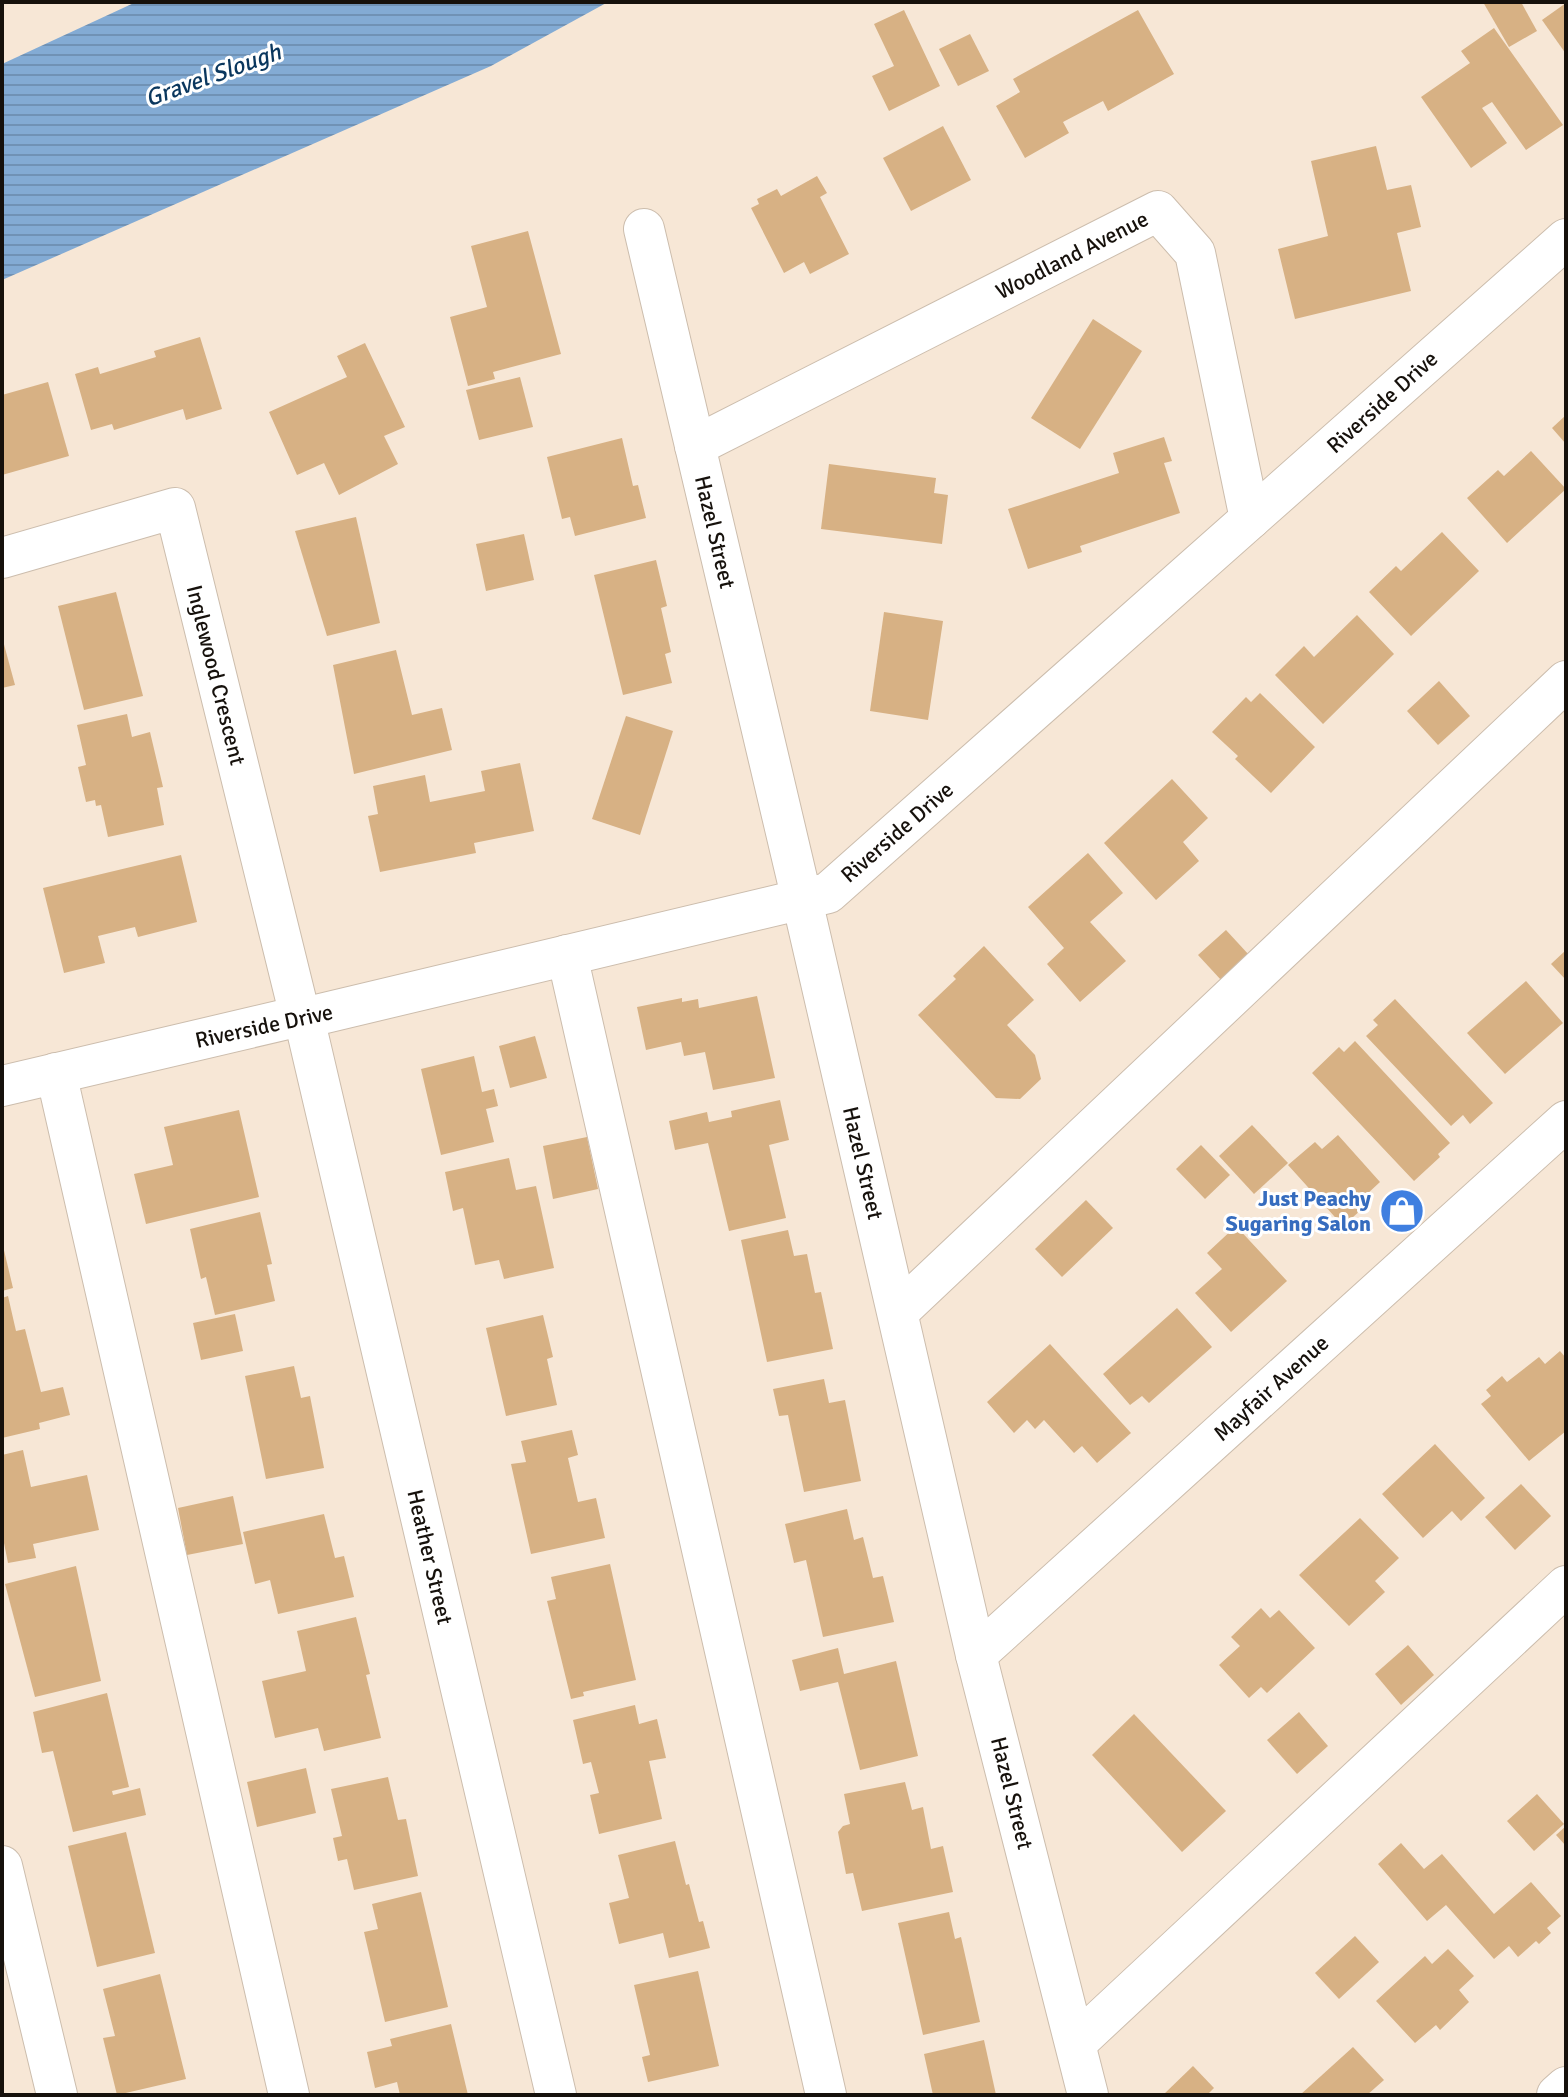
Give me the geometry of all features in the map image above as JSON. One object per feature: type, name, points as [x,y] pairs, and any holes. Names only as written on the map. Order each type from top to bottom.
[{"type":"street","name":"Woodland Avenue","points":[[695,446],[1158,211],[1195,253],[1250,519]]},
{"type":"street","name":"Hazel Street","points":[[644,229],[976,1655],[1088,2095]]},
{"type":"street","name":"Riverside Drive","points":[[2,1086],[828,893],[1566,239]]},
{"type":"street","name":"Inglewood Crescent","points":[[2,558],[175,508],[302,1017]]},
{"type":"street","points":[[898,1312],[1566,681]]},
{"type":"street","points":[[567,955],[826,2095]]},
{"type":"street","name":"Heather Street","points":[[302,1017],[556,2095]]},
{"type":"street","points":[[56,1073],[289,2095]]},
{"type":"street","name":"Mayfair Avenue","points":[[976,1655],[1566,1121]]},
{"type":"street","points":[[1076,2043],[1566,1586]]},
{"type":"street","points":[[2,1866],[57,2095]]},
{"type":"street","points":[[1557,2095],[1566,2087]]},
{"type":"water","name":"Gravel Slough","points":[[136,2],[608,2],[491,66],[2,280],[2,64]]},
{"type":"building","points":[[1483,2],[1521,2],[1537,31],[1509,47]]},
{"type":"building","points":[[1566,3],[1566,54],[1542,20]]},
{"type":"building","points":[[904,10],[940,86],[889,111],[872,76],[894,66],[874,24]]},
{"type":"building","points":[[1138,10],[1174,74],[1108,111],[1103,101],[1063,122],[1069,133],[1025,158],[996,106],[1020,92],[1013,79]]},
{"type":"building","points":[[1494,28],[1563,125],[1526,150],[1492,102],[1482,108],[1507,143],[1471,168],[1421,97],[1470,63],[1461,51]]},
{"type":"building","points":[[970,34],[989,71],[958,86],[939,49]]},
{"type":"building","points":[[943,126],[971,180],[911,211],[883,158]]},
{"type":"building","points":[[1376,146],[1387,190],[1411,185],[1421,227],[1397,233],[1411,291],[1295,319],[1278,249],[1328,236],[1311,161]]},
{"type":"building","points":[[817,176],[827,193],[820,197],[849,254],[810,274],[804,262],[784,273],[751,208],[759,204],[757,199],[777,189],[781,196]]},
{"type":"building","points":[[528,231],[561,354],[493,372],[495,379],[468,386],[450,317],[487,307],[471,246]]},
{"type":"building","points":[[1093,319],[1142,351],[1080,449],[1031,418]]},
{"type":"building","points":[[200,337],[222,409],[186,420],[183,409],[114,430],[112,424],[91,430],[75,374],[98,367],[100,374],[156,357],[154,351]]},
{"type":"building","points":[[365,343],[405,427],[384,436],[398,464],[339,495],[324,463],[297,475],[269,412],[347,377],[337,356]]},
{"type":"building","points":[[520,377],[533,427],[479,440],[466,390]]},
{"type":"building","points":[[48,382],[69,456],[2,475],[2,395]]},
{"type":"building","points":[[1566,415],[1566,444],[1552,428]]},
{"type":"building","points":[[1164,437],[1172,461],[1164,463],[1180,513],[1080,546],[1082,552],[1028,569],[1008,509],[1119,473],[1113,453]]},
{"type":"building","points":[[622,438],[633,486],[638,485],[646,518],[575,536],[570,517],[562,519],[547,457]]},
{"type":"building","points":[[1531,451],[1566,489],[1507,543],[1467,498],[1498,470],[1504,476]]},
{"type":"building","points":[[829,464],[936,478],[934,493],[948,495],[942,544],[821,529]]},
{"type":"building","points":[[356,517],[380,623],[327,636],[295,531]]},
{"type":"building","points":[[1442,532],[1479,571],[1411,636],[1369,592],[1396,566],[1401,571]]},
{"type":"building","points":[[524,534],[534,580],[486,591],[476,544]]},
{"type":"building","points":[[656,560],[667,606],[661,608],[671,652],[665,654],[672,683],[623,695],[594,575]]},
{"type":"building","points":[[116,592],[143,696],[84,710],[58,606]]},
{"type":"building","points":[[884,612],[943,621],[928,720],[870,711]]},
{"type":"building","points":[[1357,615],[1394,654],[1323,724],[1275,675],[1304,646],[1314,657]]},
{"type":"building","points":[[2,637],[15,685],[2,688]]},
{"type":"building","points":[[396,650],[412,715],[442,708],[452,750],[354,774],[333,665]]},
{"type":"building","points":[[1439,681],[1470,716],[1438,745],[1407,711]]},
{"type":"building","points":[[1260,693],[1315,747],[1271,793],[1212,732],[1246,697],[1251,702]]},
{"type":"building","points":[[127,714],[132,737],[150,732],[163,787],[157,788],[164,825],[108,837],[101,805],[96,806],[95,800],[86,802],[78,767],[86,765],[77,725]]},
{"type":"building","points":[[626,716],[673,731],[640,835],[592,819]]},
{"type":"building","points":[[520,763],[534,831],[474,843],[476,853],[380,872],[368,816],[378,814],[373,786],[425,775],[430,802],[485,791],[481,771]]},
{"type":"building","points":[[1172,779],[1208,818],[1183,842],[1199,861],[1156,900],[1104,843]]},
{"type":"building","points":[[1088,853],[1123,893],[1090,922],[1126,961],[1080,1002],[1047,964],[1064,948],[1028,907]]},
{"type":"building","points":[[181,855],[197,922],[138,937],[135,927],[98,936],[105,963],[64,973],[43,888]]},
{"type":"building","points":[[1226,930],[1261,968],[1233,993],[1198,955]]},
{"type":"building","points":[[984,946],[1034,1000],[1007,1025],[1035,1055],[1041,1079],[1020,1099],[996,1098],[918,1015],[956,979],[953,976]]},
{"type":"building","points":[[1566,950],[1566,980],[1551,964]]},
{"type":"building","points":[[1526,981],[1563,1023],[1505,1074],[1467,1033]]},
{"type":"building","points":[[757,996],[775,1078],[713,1090],[705,1052],[684,1056],[681,1042],[646,1050],[637,1007],[682,998],[682,1002],[698,999],[699,1008]]},
{"type":"building","points":[[1395,999],[1493,1103],[1470,1124],[1463,1115],[1451,1126],[1366,1036],[1378,1025],[1373,1020]]},
{"type":"building","points":[[535,1036],[547,1078],[510,1088],[499,1046]]},
{"type":"building","points":[[1355,1041],[1450,1143],[1414,1181],[1312,1073],[1339,1047],[1344,1052]]},
{"type":"building","points":[[474,1056],[482,1092],[494,1089],[498,1106],[486,1109],[494,1142],[441,1155],[421,1069]]},
{"type":"building","points":[[780,1100],[789,1140],[769,1145],[786,1218],[729,1231],[708,1143],[675,1150],[669,1121],[707,1112],[709,1122],[732,1117],[731,1111]]},
{"type":"building","points":[[239,1110],[259,1197],[146,1224],[134,1174],[173,1165],[164,1127]]},
{"type":"building","points":[[1252,1125],[1288,1163],[1254,1194],[1219,1156]]},
{"type":"building","points":[[1338,1135],[1380,1182],[1366,1195],[1371,1201],[1343,1226],[1288,1165],[1315,1142],[1322,1149]]},
{"type":"building","points":[[587,1137],[598,1189],[553,1199],[543,1146]]},
{"type":"building","points":[[1201,1145],[1230,1175],[1205,1199],[1176,1169]]},
{"type":"building","points":[[509,1158],[516,1190],[536,1186],[554,1268],[504,1279],[499,1260],[475,1265],[463,1208],[453,1211],[445,1172]]},
{"type":"building","points":[[1086,1200],[1113,1228],[1062,1277],[1035,1249]]},
{"type":"building","points":[[260,1212],[272,1264],[267,1265],[275,1301],[215,1315],[206,1277],[201,1279],[190,1229]]},
{"type":"building","points":[[1236,1226],[1287,1281],[1231,1332],[1195,1293],[1222,1269],[1207,1253]]},
{"type":"building","points":[[788,1230],[794,1256],[807,1254],[815,1293],[821,1292],[833,1349],[767,1362],[741,1240]]},
{"type":"building","points":[[2,1247],[13,1288],[2,1291]]},
{"type":"building","points":[[8,1296],[16,1331],[25,1329],[41,1392],[63,1387],[70,1415],[39,1423],[40,1429],[2,1438],[2,1298]]},
{"type":"building","points":[[1177,1308],[1212,1347],[1149,1403],[1142,1396],[1130,1405],[1103,1374]]},
{"type":"building","points":[[235,1314],[243,1351],[201,1360],[193,1323]]},
{"type":"building","points":[[543,1315],[553,1357],[547,1359],[557,1405],[506,1416],[486,1328]]},
{"type":"building","points":[[1050,1344],[1131,1433],[1097,1463],[1082,1446],[1074,1453],[1044,1420],[1035,1429],[1027,1420],[1014,1433],[987,1402]]},
{"type":"building","points":[[1560,1351],[1566,1358],[1566,1431],[1529,1461],[1481,1404],[1491,1396],[1486,1390],[1502,1376],[1507,1382],[1539,1357],[1545,1364]]},
{"type":"building","points":[[294,1366],[301,1398],[310,1396],[324,1468],[266,1479],[245,1376]]},
{"type":"building","points":[[824,1379],[829,1403],[845,1400],[861,1481],[804,1492],[788,1415],[779,1416],[773,1389]]},
{"type":"building","points":[[572,1430],[578,1455],[568,1458],[578,1502],[596,1498],[605,1538],[531,1554],[511,1464],[526,1462],[521,1441]]},
{"type":"building","points":[[1435,1444],[1485,1498],[1461,1521],[1452,1511],[1423,1538],[1382,1494]]},
{"type":"building","points":[[23,1450],[31,1487],[87,1475],[99,1530],[33,1544],[36,1558],[8,1563],[2,1533],[2,1455]]},
{"type":"building","points":[[1521,1484],[1551,1516],[1515,1550],[1485,1517]]},
{"type":"building","points":[[233,1496],[243,1544],[187,1555],[178,1508]]},
{"type":"building","points":[[847,1509],[854,1540],[863,1537],[873,1578],[883,1576],[894,1622],[823,1637],[806,1560],[794,1563],[785,1524]]},
{"type":"building","points":[[324,1514],[335,1558],[344,1556],[354,1597],[278,1614],[270,1580],[255,1584],[243,1532]]},
{"type":"building","points":[[1360,1518],[1399,1558],[1375,1581],[1385,1592],[1349,1626],[1299,1575]]},
{"type":"building","points":[[610,1564],[636,1680],[583,1692],[584,1696],[571,1699],[547,1601],[556,1599],[551,1577]]},
{"type":"building","points":[[76,1566],[101,1681],[35,1697],[5,1584]]},
{"type":"building","points":[[1261,1608],[1270,1618],[1279,1610],[1315,1648],[1267,1693],[1261,1687],[1249,1698],[1219,1665],[1240,1646],[1231,1637]]},
{"type":"building","points":[[356,1617],[381,1738],[324,1751],[318,1728],[275,1738],[262,1681],[306,1671],[297,1631]]},
{"type":"building","points":[[1408,1645],[1434,1675],[1401,1705],[1375,1674]]},
{"type":"building","points":[[838,1648],[844,1674],[896,1661],[918,1756],[860,1770],[838,1682],[800,1691],[792,1660]]},
{"type":"building","points":[[107,1693],[129,1787],[112,1791],[113,1795],[140,1788],[146,1815],[73,1832],[53,1751],[42,1753],[33,1712]]},
{"type":"building","points":[[635,1705],[639,1724],[657,1719],[666,1758],[649,1761],[662,1819],[599,1834],[590,1795],[599,1793],[591,1762],[583,1764],[573,1720]]},
{"type":"building","points":[[1299,1712],[1328,1746],[1297,1774],[1267,1740]]},
{"type":"building","points":[[1134,1714],[1226,1811],[1182,1852],[1092,1755]]},
{"type":"building","points":[[306,1768],[316,1813],[257,1827],[247,1782]]},
{"type":"building","points":[[388,1777],[398,1820],[406,1819],[418,1876],[354,1890],[347,1859],[338,1861],[333,1838],[342,1836],[331,1789]]},
{"type":"building","points":[[905,1782],[912,1810],[923,1807],[931,1849],[943,1846],[953,1892],[862,1911],[853,1873],[846,1874],[838,1832],[850,1824],[844,1794]]},
{"type":"building","points":[[1537,1794],[1564,1824],[1534,1851],[1507,1821]]},
{"type":"building","points":[[1566,1826],[1566,1846],[1556,1835]]},
{"type":"building","points":[[126,1832],[155,1953],[97,1967],[68,1846]]},
{"type":"building","points":[[675,1841],[686,1885],[689,1884],[710,1948],[669,1958],[663,1933],[619,1944],[609,1903],[629,1898],[618,1855]]},
{"type":"building","points":[[1401,1843],[1424,1869],[1442,1854],[1494,1914],[1531,1882],[1561,1916],[1547,1928],[1551,1933],[1539,1944],[1536,1941],[1518,1957],[1509,1946],[1494,1959],[1446,1905],[1427,1921],[1378,1864]]},
{"type":"building","points":[[421,1892],[448,2007],[385,2022],[364,1932],[378,1929],[372,1904]]},
{"type":"building","points":[[949,1912],[955,1939],[961,1937],[980,2022],[923,2035],[898,1923]]},
{"type":"building","points":[[1355,1936],[1379,1962],[1339,1999],[1315,1973]]},
{"type":"building","points":[[1448,1949],[1474,1976],[1459,1990],[1469,2002],[1440,2030],[1436,2025],[1415,2043],[1376,2001],[1425,1956],[1432,1964]]},
{"type":"building","points":[[698,1971],[719,2066],[648,2082],[642,2057],[650,2055],[634,1985]]},
{"type":"building","points":[[160,1974],[186,2079],[117,2095],[103,2038],[115,2036],[103,1989]]},
{"type":"building","points":[[451,2024],[468,2095],[400,2095],[397,2082],[375,2088],[367,2052],[392,2046],[390,2039]]},
{"type":"building","points":[[984,2040],[996,2095],[933,2095],[924,2054]]},
{"type":"building","points":[[1353,2047],[1384,2080],[1367,2095],[1300,2095]]},
{"type":"building","points":[[1193,2066],[1214,2088],[1207,2095],[1163,2095]]},
{"type":"place","name":"Just Peachy Sugaring Salon","points":[[1402,1211]]}]
